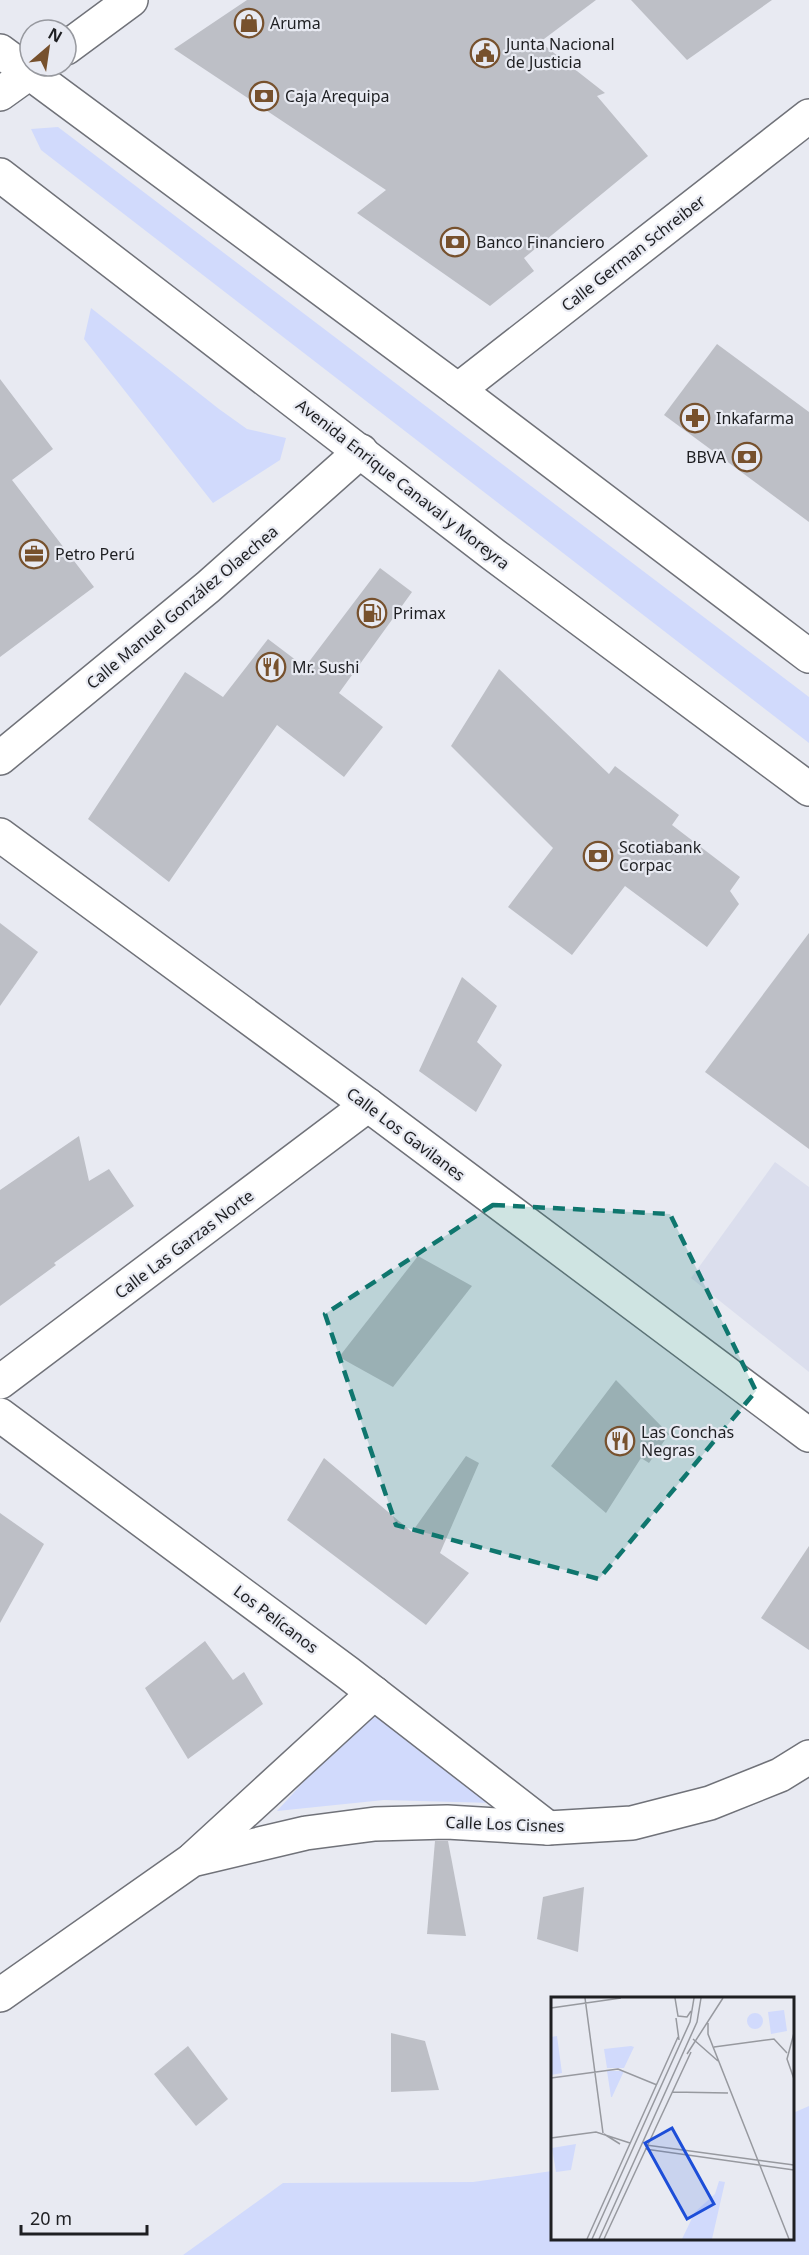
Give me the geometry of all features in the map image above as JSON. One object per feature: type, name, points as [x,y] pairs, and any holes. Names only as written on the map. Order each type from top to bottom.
[{"type":"street","points":[[78,39],[131,0]]},
{"type":"street","points":[[0,51],[18,61]]},
{"type":"street","points":[[0,94],[22,78]]},
{"type":"street","points":[[46,78],[809,656]]},
{"type":"street","name":"Calle German Schreiber","points":[[458,390],[809,116]]},
{"type":"street","name":"Avenida Enrique Canaval y Moreyra","points":[[0,175],[494,555],[809,789]]},
{"type":"street","name":"Calle Manuel González Olaechea","points":[[0,758],[208,587],[361,451]]},
{"type":"street","name":"Calle Los Gavilanes","points":[[0,835],[368,1105],[809,1436]]},
{"type":"street","name":"Calle Las Garzas Norte","points":[[0,1382],[368,1105]]},
{"type":"street","name":"Los Pelícanos","points":[[0,1415],[374,1693],[548,1828]]},
{"type":"street","name":"Calle Los Cisnes","points":[[0,1995],[192,1860],[374,1693]]},
{"type":"street","name":"Calle Los Cisnes","points":[[192,1860],[306,1833],[375,1824],[447,1821],[548,1828],[632,1822],[710,1803],[780,1775],[809,1757]]},
{"type":"highlighted area","points":[[493,1205],[670,1214],[756,1391],[599,1579],[396,1525],[325,1314]]},
{"type":"shaded area","points":[[58,127],[809,697],[809,743],[41,150],[31,129]]},
{"type":"shaded area","points":[[91,308],[247,429],[286,438],[280,460],[213,503],[84,339]]},
{"type":"shaded area","points":[[775,1162],[809,1187],[809,1372],[691,1278]]},
{"type":"shaded area","points":[[371,1708],[492,1803],[384,1800],[277,1811]]},
{"type":"shaded area","points":[[809,2106],[809,2255],[183,2255],[283,2183],[473,2182],[551,2171],[551,2240],[794,2240],[794,2113]]},
{"type":"building","points":[[247,0],[596,0],[540,42],[605,93],[597,96],[648,156],[524,258],[534,271],[490,306],[357,213],[386,190],[174,49]]},
{"type":"building","points":[[631,0],[772,0],[687,60]]},
{"type":"building","points":[[717,344],[809,412],[809,522],[664,415]]},
{"type":"building","name":"Petro Perú","points":[[0,379],[53,449],[12,480],[94,587],[0,657]]},
{"type":"building","points":[[380,568],[412,592],[339,693],[383,727],[344,777],[277,725],[169,882],[88,819],[185,672],[223,697],[268,639],[305,667]]},
{"type":"building","points":[[499,669],[609,774],[615,766],[679,815],[672,825],[740,877],[730,891],[739,904],[707,947],[625,886],[572,955],[508,907],[553,848],[451,746]]},
{"type":"building","points":[[0,923],[38,952],[0,1006]]},
{"type":"building","points":[[809,933],[809,1149],[705,1072]]},
{"type":"building","points":[[462,977],[497,1006],[477,1042],[502,1065],[476,1112],[419,1071]]},
{"type":"building","points":[[79,1136],[89,1181],[109,1169],[134,1206],[54,1263],[56,1265],[0,1306],[0,1190]]},
{"type":"building","points":[[418,1256],[472,1286],[393,1387],[339,1357]]},
{"type":"building","points":[[616,1380],[669,1434],[649,1463],[641,1458],[606,1513],[551,1466]]},
{"type":"building","points":[[466,1456],[479,1463],[440,1553],[469,1573],[426,1625],[287,1520],[324,1458],[412,1532]]},
{"type":"building","points":[[0,1513],[44,1544],[0,1623]]},
{"type":"building","points":[[809,1546],[809,1650],[761,1618]]},
{"type":"building","points":[[205,1641],[233,1680],[244,1672],[263,1704],[188,1759],[145,1688]]},
{"type":"building","points":[[435,1841],[448,1841],[466,1936],[427,1934]]},
{"type":"building","points":[[584,1887],[578,1952],[537,1939],[543,1897]]},
{"type":"building","points":[[391,2033],[425,2041],[439,2090],[391,2092]]},
{"type":"building","points":[[188,2046],[228,2099],[196,2126],[154,2074]]},
{"type":"place","name":"Aruma","points":[[249,23]]},
{"type":"place","name":"Junta Nacional de Justicia","points":[[485,53]]},
{"type":"place","name":"Caja Arequipa","points":[[264,96]]},
{"type":"place","name":"Banco Financiero","points":[[455,242]]},
{"type":"place","name":"Inkafarma","points":[[695,418]]},
{"type":"place","name":"BBVA","points":[[747,457]]},
{"type":"place","name":"Petro Perú","points":[[34,554]]},
{"type":"place","name":"Primax","points":[[372,613]]},
{"type":"place","name":"Mr. Sushi","points":[[271,667]]},
{"type":"place","name":"Scotiabank Corpac","points":[[598,856]]},
{"type":"place","name":"Las Conchas Negras","points":[[620,1441]]}]
